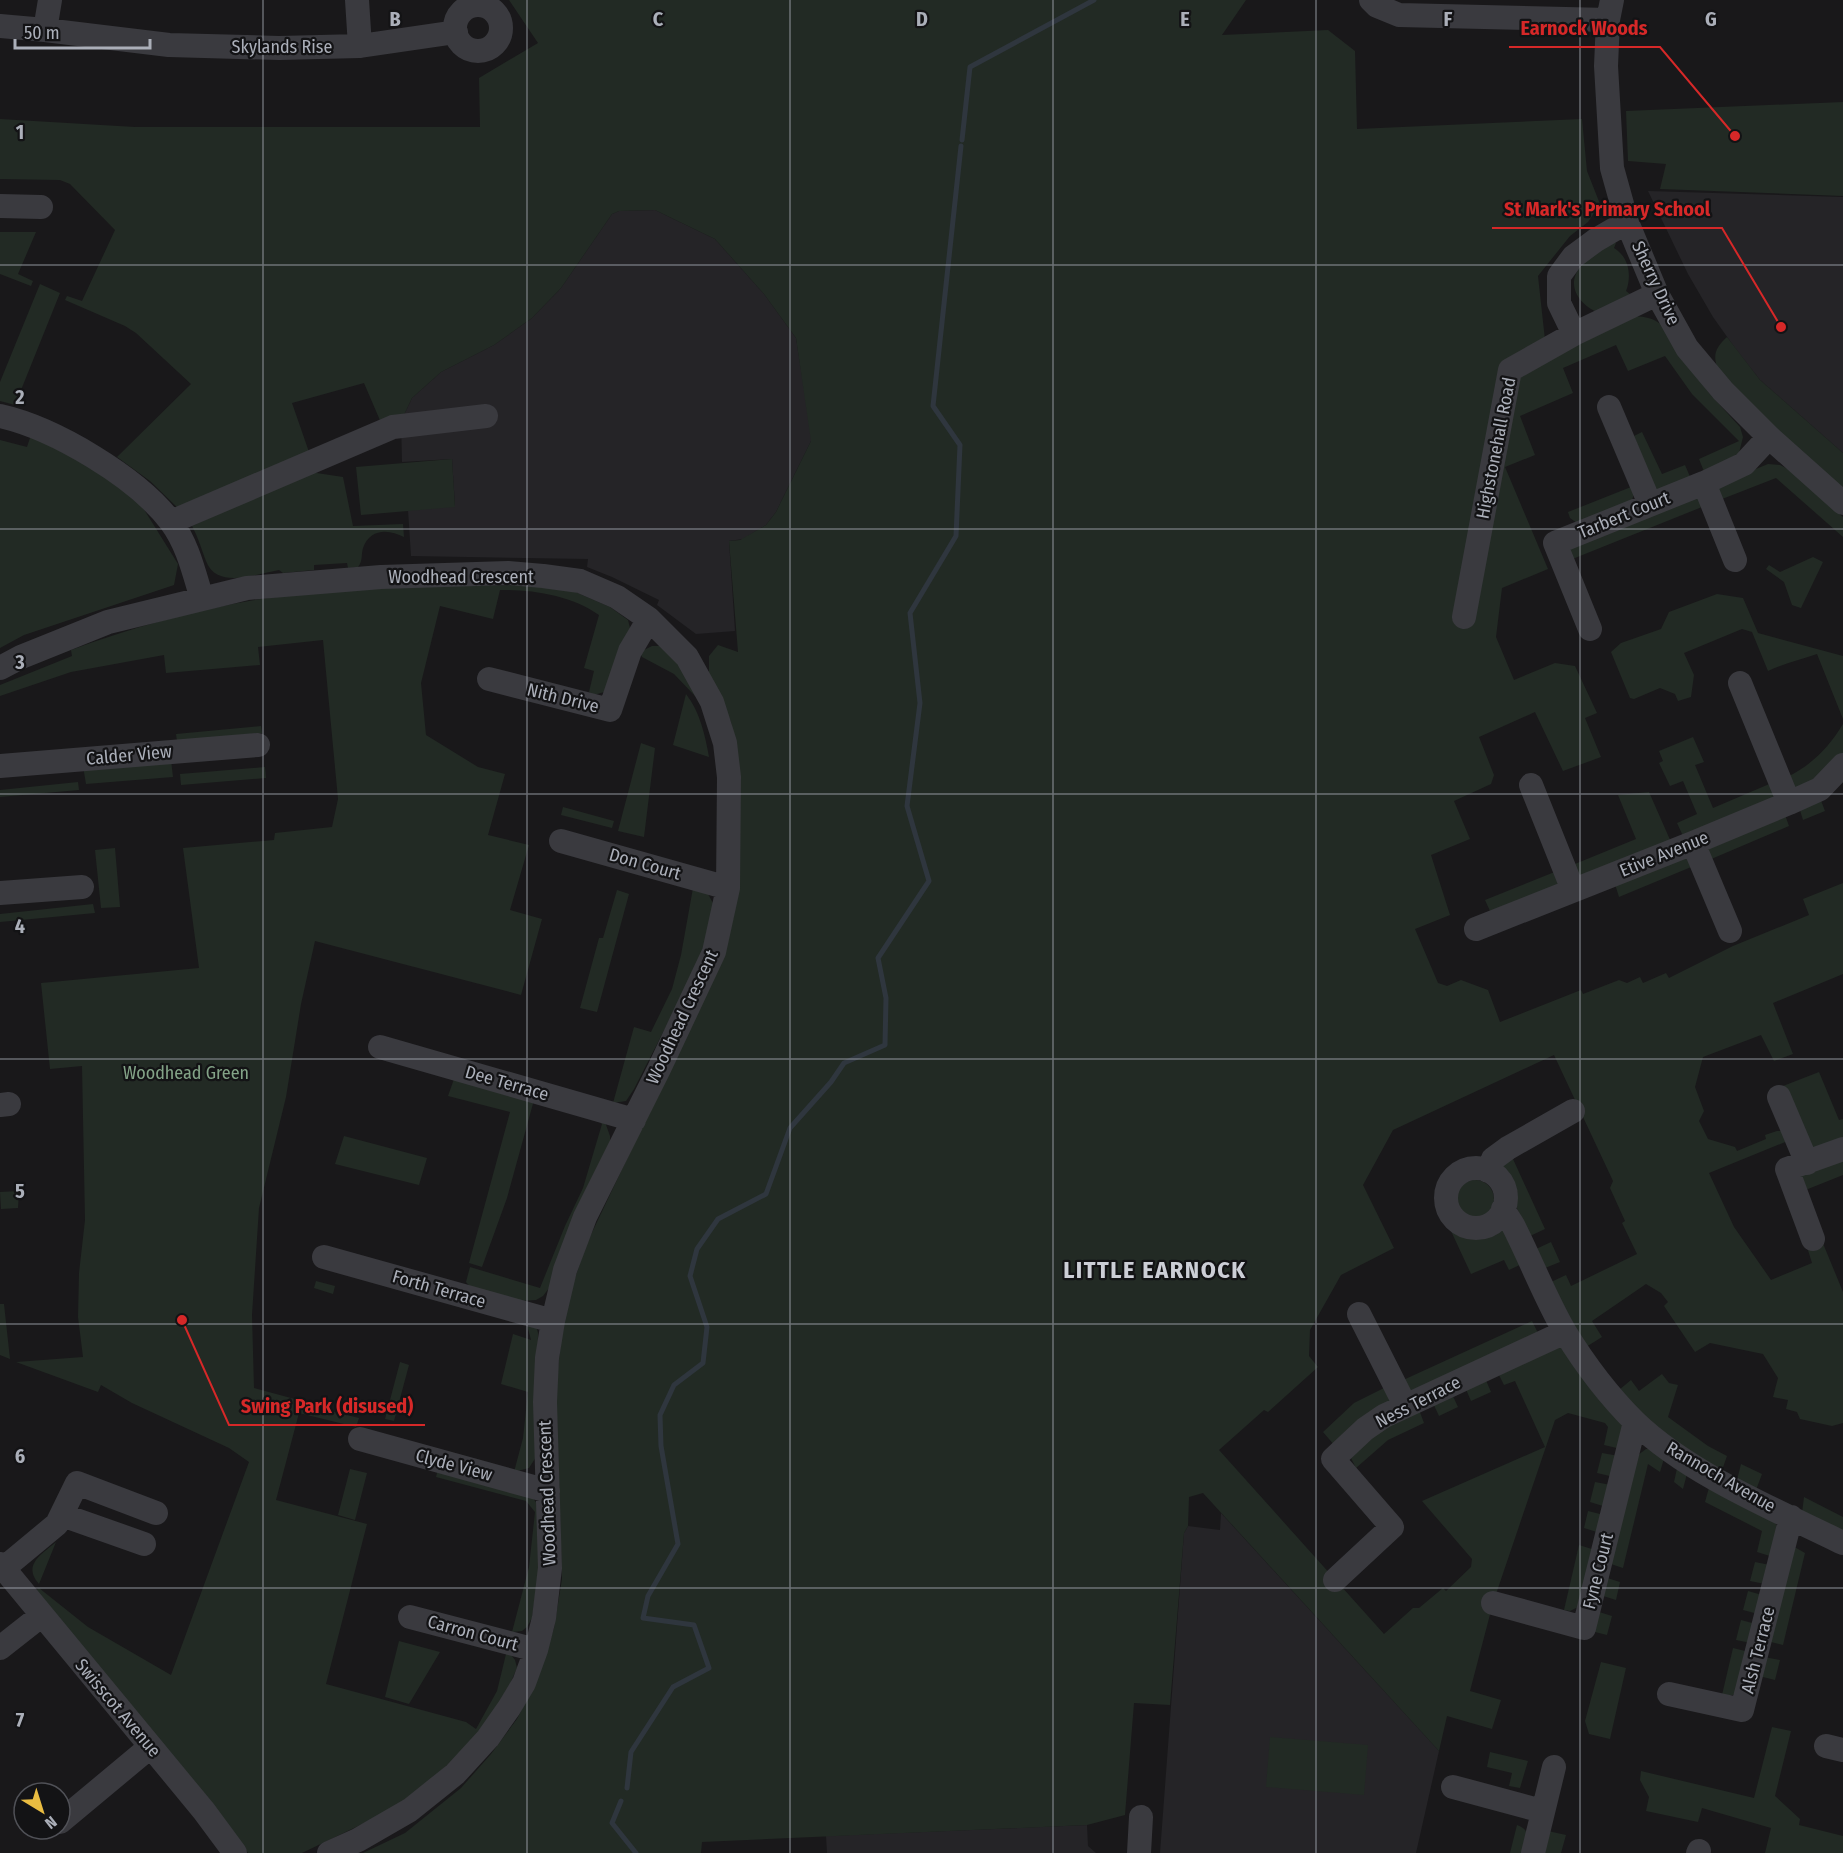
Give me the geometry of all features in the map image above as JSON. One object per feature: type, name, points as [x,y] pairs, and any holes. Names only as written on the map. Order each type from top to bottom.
[{"type":"street","points":[[45,30],[50,0]]},
{"type":"street","points":[[357,0],[360,46]]},
{"type":"street","points":[[1371,0],[1377,6],[1399,15],[1610,10]]},
{"type":"street","name":"Sherry Drive","points":[[1610,10],[1606,66],[1612,168],[1627,222],[1657,294],[1687,348],[1723,391],[1769,437],[1843,503]]},
{"type":"street","name":"Skylands Rise","points":[[0,26],[169,45],[279,48],[360,46],[456,32]]},
{"type":"street","points":[[0,206],[41,207]]},
{"type":"street","points":[[1574,334],[1559,303],[1559,276],[1573,257],[1627,222]]},
{"type":"street","name":"Highstonehall Road","points":[[1464,617],[1510,370],[1574,334],[1657,294]]},
{"type":"street","points":[[1609,406],[1650,504]]},
{"type":"street","points":[[0,416],[19,420],[70,444],[119,475],[149,500],[171,522],[187,549],[202,599]]},
{"type":"street","points":[[171,522],[393,427],[486,416]]},
{"type":"street","name":"Tarbert Court","points":[[1590,629],[1555,543],[1704,483],[1744,464],[1769,437]]},
{"type":"street","points":[[1704,483],[1735,560]]},
{"type":"street","name":"Woodhead Crescent","points":[[0,668],[21,657],[108,622],[246,588],[370,578],[508,573],[580,581],[617,597],[649,619],[687,657],[712,702],[725,743],[729,777],[728,888],[714,952],[585,1217],[565,1270],[553,1322],[547,1358],[545,1402],[550,1568],[544,1618],[536,1650],[524,1683],[509,1708],[488,1738],[455,1774],[410,1810],[358,1840],[329,1853]]},
{"type":"street","name":"Nith Drive","points":[[489,679],[610,710],[630,651],[649,619]]},
{"type":"street","points":[[1740,683],[1789,802]]},
{"type":"street","name":"Calder View","points":[[0,766],[258,745]]},
{"type":"street","name":"Etive Avenue","points":[[1476,929],[1693,843],[1820,789],[1843,765]]},
{"type":"street","points":[[1531,785],[1573,890]]},
{"type":"street","name":"Don Court","points":[[561,841],[728,888]]},
{"type":"street","points":[[1693,843],[1730,931]]},
{"type":"street","points":[[0,893],[82,887]]},
{"type":"street","name":"Dee Terrace","points":[[380,1047],[634,1120]]},
{"type":"street","points":[[1779,1097],[1807,1162]]},
{"type":"street","points":[[1488,1171],[1493,1159],[1508,1148],[1573,1111]]},
{"type":"street","points":[[1813,1239],[1787,1169],[1843,1149]]},
{"type":"street","points":[[1468,1169],[1488,1171],[1501,1183],[1505,1191],[1503,1209],[1491,1224],[1472,1228],[1462,1225],[1449,1211],[1446,1202],[1450,1183],[1456,1176],[1468,1169]]},
{"type":"street","name":"Rannoch Avenue","points":[[1503,1209],[1514,1225],[1565,1332],[1609,1392],[1635,1422],[1679,1456],[1726,1485],[1843,1543]]},
{"type":"street","name":"Forth Terrace","points":[[324,1257],[553,1322]]},
{"type":"street","points":[[1359,1314],[1405,1405]]},
{"type":"street","name":"Ness Terrace","points":[[1335,1580],[1392,1527],[1333,1459],[1365,1429],[1384,1416],[1565,1332]]},
{"type":"street","name":"Fyne Court","points":[[1493,1603],[1584,1628],[1635,1422]]},
{"type":"street","name":"Clyde View","points":[[360,1439],[548,1491]]},
{"type":"street","points":[[2,1566],[57,1524],[77,1484],[156,1513]]},
{"type":"street","points":[[62,1515],[144,1544]]},
{"type":"street","name":"Alsh Terrace","points":[[1669,1694],[1742,1710],[1791,1517]]},
{"type":"street","name":"Swisscot Avenue","points":[[2,1566],[236,1853]]},
{"type":"street","points":[[0,1648],[42,1615]]},
{"type":"street","name":"Carron Court","points":[[411,1617],[536,1650]]},
{"type":"street","points":[[72,1812],[150,1747]]},
{"type":"street","points":[[1533,1853],[1554,1767]]},
{"type":"street","points":[[1453,1787],[1542,1811]]},
{"type":"street","points":[[1138,1853],[1141,1817]]},
{"type":"shaded area","points":[[1648,191],[1843,197],[1843,453],[1760,380],[1735,348],[1713,317],[1688,274]]},
{"type":"shaded area","points":[[655,210],[715,239],[764,294],[796,338],[812,439],[776,512],[766,525],[743,539],[729,541],[735,631],[696,634],[657,605],[659,600],[587,567],[588,559],[411,556],[408,510],[455,506],[452,459],[402,462],[401,421],[412,398],[441,372],[494,345],[532,318],[561,288],[612,214],[619,211]]},
{"type":"shaded area","points":[[1221,1513],[1439,1751],[1416,1853],[1160,1853],[1184,1533],[1188,1526],[1220,1530]]},
{"type":"shaded area","points":[[1087,1825],[1088,1846],[1096,1853],[827,1853],[826,1836]]},
{"type":"green space","points":[[509,0],[1246,0],[1222,35],[1328,30],[1355,51],[1357,129],[1582,119],[1587,171],[1600,204],[1588,222],[1570,236],[1538,276],[1546,349],[1635,316],[1652,319],[1662,325],[1709,393],[1740,427],[1743,437],[1739,453],[1705,474],[1699,459],[1739,441],[1692,394],[1665,356],[1628,371],[1616,345],[1563,368],[1573,393],[1520,416],[1535,455],[1505,467],[1548,569],[1502,588],[1496,637],[1514,680],[1555,663],[1575,666],[1597,713],[1585,718],[1601,757],[1563,771],[1535,712],[1479,737],[1494,775],[1491,784],[1454,801],[1470,839],[1431,855],[1450,915],[1415,929],[1438,983],[1447,986],[1461,980],[1488,990],[1500,1022],[1581,990],[1583,994],[1619,980],[1627,983],[1640,977],[1643,983],[1666,973],[1669,978],[1733,946],[1809,915],[1803,899],[1843,883],[1843,974],[1773,1003],[1793,1054],[1774,1061],[1761,1035],[1703,1057],[1695,1087],[1704,1111],[1699,1121],[1708,1139],[1735,1147],[1737,1151],[1766,1139],[1765,1135],[1777,1131],[1782,1131],[1790,1140],[1709,1173],[1734,1227],[1771,1280],[1812,1263],[1807,1247],[1822,1241],[1843,1292],[1843,1423],[1832,1426],[1800,1419],[1797,1412],[1786,1409],[1788,1400],[1773,1397],[1778,1378],[1763,1354],[1710,1343],[1695,1352],[1664,1306],[1668,1302],[1661,1293],[1646,1284],[1592,1321],[1602,1337],[1586,1347],[1551,1282],[1566,1275],[1571,1286],[1637,1254],[1622,1223],[1625,1221],[1610,1188],[1613,1181],[1554,1055],[1393,1130],[1363,1185],[1394,1248],[1341,1275],[1310,1330],[1309,1356],[1318,1367],[1268,1412],[1264,1410],[1219,1450],[1384,1634],[1413,1608],[1419,1608],[1443,1588],[1446,1591],[1471,1567],[1472,1559],[1422,1501],[1545,1447],[1515,1381],[1504,1385],[1497,1371],[1561,1347],[1624,1424],[1621,1449],[1604,1445],[1608,1427],[1605,1423],[1568,1413],[1555,1420],[1493,1603],[1470,1691],[1501,1700],[1492,1729],[1447,1716],[1439,1751],[1203,1493],[1189,1497],[1170,1705],[1134,1703],[1125,1815],[1087,1825],[702,1842],[701,1853],[363,1853],[405,1833],[461,1788],[491,1754],[517,1719],[538,1677],[554,1628],[562,1579],[556,1385],[565,1307],[587,1243],[723,957],[734,915],[740,850],[740,771],[731,722],[709,673],[709,656],[718,645],[738,652],[729,541],[740,540],[766,525],[776,512],[811,441],[796,338],[764,294],[715,239],[655,210],[619,211],[612,214],[561,288],[532,318],[494,345],[441,372],[412,398],[401,421],[382,425],[364,383],[292,403],[309,452],[182,512],[150,481],[117,457],[191,384],[136,333],[65,300],[67,296],[82,301],[115,230],[70,184],[60,180],[0,179],[0,119],[135,127],[480,127],[479,78],[538,43]]},
{"type":"green space","points":[[1843,102],[1843,196],[1660,189],[1666,164],[1628,161],[1626,111]]},
{"type":"green space","points":[[0,232],[36,232],[18,274],[33,281],[31,286],[0,274]]},
{"type":"green space","points":[[1612,243],[1616,243],[1614,248],[1623,256],[1628,267],[1629,279],[1626,291],[1630,294],[1597,312],[1590,309],[1580,299],[1574,287],[1574,280],[1576,273],[1584,263]]},
{"type":"green space","points":[[40,284],[60,293],[15,405],[0,401],[0,382]]},
{"type":"green space","points":[[1727,337],[1760,380],[1843,453],[1843,490],[1773,427],[1718,369],[1715,360],[1716,352]]},
{"type":"green space","points":[[1642,432],[1662,474],[1685,465],[1691,479],[1656,491],[1634,436]]},
{"type":"green space","points":[[31,435],[97,471],[140,503],[178,564],[174,585],[24,635],[0,648],[0,440],[27,447]]},
{"type":"green space","points":[[452,459],[455,507],[361,515],[356,467]]},
{"type":"green space","points":[[1768,464],[1780,465],[1790,470],[1843,517],[1843,537],[1776,478],[1717,501],[1712,487]]},
{"type":"green space","points":[[310,472],[343,477],[353,526],[403,524],[404,537],[380,532],[370,537],[363,548],[358,567],[348,568],[347,563],[314,565],[314,570],[283,573],[279,570],[238,578],[228,578],[211,570],[192,526]]},
{"type":"green space","points":[[1631,487],[1634,494],[1632,500],[1577,523],[1570,518],[1568,512]]},
{"type":"green space","points":[[1701,491],[1707,505],[1570,560],[1565,547]]},
{"type":"green space","points":[[1813,557],[1823,562],[1801,608],[1792,605],[1784,582],[1766,569],[1769,565],[1780,572]]},
{"type":"green space","name":"Woodhead Green","points":[[530,585],[573,591],[610,607],[628,620],[631,632],[604,692],[594,695],[589,692],[594,671],[584,668],[599,615],[565,598],[539,592],[512,590],[500,590],[493,619],[440,606],[421,683],[426,735],[478,767],[505,774],[488,835],[529,845],[510,910],[542,919],[521,995],[315,941],[301,1004],[286,1097],[259,1208],[252,1315],[254,1388],[302,1401],[302,1404],[359,1418],[356,1427],[299,1413],[276,1500],[367,1524],[326,1684],[466,1722],[476,1729],[497,1691],[507,1650],[515,1660],[517,1668],[481,1733],[418,1793],[381,1815],[302,1853],[248,1853],[214,1806],[36,1590],[39,1588],[88,1627],[171,1675],[249,1462],[229,1448],[132,1403],[101,1385],[98,1392],[16,1362],[83,1357],[78,1317],[79,1273],[85,1220],[82,1066],[50,1069],[41,983],[199,968],[183,848],[274,840],[275,833],[332,827],[338,799],[323,640],[258,647],[260,665],[166,673],[164,655],[71,672],[0,696],[0,685],[72,656],[71,650],[94,642],[164,620],[237,603],[361,589]]},
{"type":"green space","points":[[1717,594],[1743,598],[1758,633],[1843,656],[1843,719],[1817,654],[1768,671],[1752,632],[1742,629],[1684,653],[1694,675],[1691,697],[1678,701],[1675,694],[1660,688],[1634,699],[1630,698],[1611,652],[1621,643],[1661,629],[1669,612]]},
{"type":"green space","points":[[652,646],[660,646],[681,667],[697,695],[695,696],[674,674],[642,657],[640,652]]},
{"type":"green space","points":[[686,694],[704,732],[709,757],[673,745]]},
{"type":"green space","points":[[1843,724],[1843,754],[1818,778],[1793,791],[1787,777],[1819,755]]},
{"type":"green space","points":[[261,726],[262,733],[177,741],[176,734]]},
{"type":"green space","points":[[1693,737],[1704,762],[1695,765],[1713,808],[1774,782],[1779,797],[1683,836],[1677,823],[1697,814],[1683,781],[1670,786],[1659,763],[1663,761],[1659,751]]},
{"type":"green space","points":[[641,743],[655,748],[644,837],[618,831]]},
{"type":"green space","points":[[171,760],[173,777],[86,784],[83,766]]},
{"type":"green space","points":[[265,767],[266,778],[181,785],[180,774]]},
{"type":"green space","points":[[78,782],[79,790],[0,797],[0,790]]},
{"type":"green space","points":[[1649,792],[1671,842],[1575,879],[1570,866],[1636,839],[1618,795]]},
{"type":"green space","points":[[1820,798],[1825,811],[1803,820],[1799,807]]},
{"type":"green space","points":[[563,807],[614,821],[612,828],[561,815]]},
{"type":"green space","points":[[1784,812],[1789,826],[1709,860],[1703,846]]},
{"type":"green space","points":[[115,848],[120,907],[101,908],[95,850]]},
{"type":"green space","points":[[1690,850],[1696,865],[1619,897],[1614,881]]},
{"type":"green space","points":[[1557,871],[1562,885],[1490,911],[1485,900]]},
{"type":"green space","points":[[693,888],[708,894],[714,905],[706,944],[634,1089],[626,1101],[613,1103],[634,1027],[651,1032],[672,989],[681,955]]},
{"type":"green space","points":[[617,890],[629,894],[597,1012],[580,1008],[599,938],[603,938]]},
{"type":"green space","points":[[93,904],[95,913],[0,922],[0,914]]},
{"type":"green space","points":[[1819,1072],[1839,1120],[1843,1119],[1843,1140],[1813,1149],[1783,1086]]},
{"type":"green space","points":[[454,1079],[534,1100],[507,1198],[482,1267],[469,1263],[510,1112],[448,1096]]},
{"type":"green space","points":[[598,1120],[605,1122],[610,1142],[549,1288],[543,1296],[536,1300],[521,1301],[472,1289],[466,1282],[470,1267],[540,1288],[583,1188],[602,1124]]},
{"type":"green space","points":[[344,1136],[427,1158],[419,1185],[335,1164]]},
{"type":"green space","points":[[1843,1158],[1843,1175],[1803,1191],[1798,1176]]},
{"type":"green space","points":[[1513,1159],[1545,1229],[1530,1236],[1497,1166]]},
{"type":"green space","points":[[1475,1180],[1488,1186],[1494,1199],[1488,1212],[1475,1218],[1462,1212],[1456,1199],[1462,1186]]},
{"type":"green space","points":[[19,1191],[18,1208],[1,1209],[0,1192]]},
{"type":"green space","points":[[1494,1228],[1507,1231],[1524,1263],[1509,1270],[1504,1260],[1471,1274],[1451,1231],[1459,1229],[1471,1234]]},
{"type":"green space","points":[[1551,1242],[1560,1262],[1545,1268],[1536,1249]]},
{"type":"green space","points":[[316,1281],[335,1286],[333,1294],[314,1288]]},
{"type":"green space","points":[[0,1304],[4,1304],[10,1359],[0,1355]]},
{"type":"green space","points":[[525,1317],[536,1326],[538,1333],[536,1457],[529,1468],[514,1472],[523,1438],[528,1392],[501,1384],[513,1334],[531,1340]]},
{"type":"green space","points":[[1532,1321],[1539,1335],[1407,1396],[1401,1381]]},
{"type":"green space","points":[[400,1362],[409,1365],[394,1421],[385,1419]]},
{"type":"green space","points":[[1662,1374],[1669,1383],[1678,1385],[1668,1417],[1708,1446],[1727,1456],[1721,1473],[1652,1424],[1619,1390],[1631,1380],[1639,1391]]},
{"type":"green space","points":[[1485,1378],[1491,1392],[1471,1401],[1465,1387]]},
{"type":"green space","points":[[1388,1386],[1395,1400],[1335,1446],[1323,1432],[1354,1403]]},
{"type":"green space","points":[[1451,1392],[1458,1407],[1439,1416],[1432,1401]]},
{"type":"green space","points":[[1418,1407],[1424,1423],[1388,1440],[1356,1468],[1351,1458],[1354,1449]]},
{"type":"green space","points":[[1646,1449],[1665,1455],[1660,1472],[1648,1464],[1623,1568],[1608,1563],[1634,1458]]},
{"type":"green space","points":[[1602,1453],[1619,1456],[1614,1477],[1597,1473]]},
{"type":"green space","points":[[1678,1464],[1688,1470],[1683,1489],[1674,1482]]},
{"type":"green space","points":[[1741,1464],[1762,1474],[1756,1490],[1737,1480]]},
{"type":"green space","points":[[350,1469],[367,1473],[355,1520],[338,1515]]},
{"type":"green space","points":[[438,1469],[532,1497],[538,1505],[540,1563],[532,1618],[522,1631],[512,1632],[529,1567],[535,1512],[526,1501],[436,1477]]},
{"type":"green space","points":[[1595,1482],[1611,1485],[1606,1507],[1590,1502]]},
{"type":"green space","points":[[1710,1484],[1774,1519],[1778,1530],[1773,1557],[1757,1552],[1762,1531],[1705,1502]]},
{"type":"green space","points":[[1804,1497],[1843,1517],[1843,1534],[1802,1513]]},
{"type":"green space","points":[[1588,1511],[1604,1515],[1600,1533],[1584,1528]]},
{"type":"green space","points":[[56,1542],[39,1584],[34,1577],[33,1566],[36,1560]]},
{"type":"green space","points":[[1579,1545],[1595,1550],[1580,1606],[1570,1611],[1564,1610]]},
{"type":"green space","points":[[1791,1545],[1805,1553],[1783,1645],[1767,1641]]},
{"type":"green space","points":[[1755,1562],[1770,1565],[1765,1584],[1750,1581]]},
{"type":"green space","points":[[1604,1577],[1620,1582],[1616,1600],[1600,1595]]},
{"type":"green space","points":[[1748,1591],[1762,1595],[1758,1614],[1743,1610]]},
{"type":"green space","points":[[1596,1611],[1612,1616],[1607,1635],[1591,1631]]},
{"type":"green space","points":[[1741,1620],[1756,1624],[1751,1643],[1736,1640]]},
{"type":"green space","points":[[399,1641],[440,1652],[409,1704],[385,1697]]},
{"type":"green space","points":[[1733,1648],[1749,1652],[1737,1692],[1733,1695],[1722,1695]]},
{"type":"green space","points":[[1764,1657],[1780,1660],[1775,1680],[1759,1676]]},
{"type":"green space","points":[[1601,1662],[1626,1668],[1610,1739],[1589,1734],[1585,1721]]},
{"type":"green space","points":[[1772,1727],[1791,1731],[1775,1796],[1800,1819],[1799,1825],[1843,1836],[1843,1853],[1765,1853],[1771,1828],[1702,1808],[1698,1822],[1646,1811],[1649,1797],[1640,1780],[1641,1771],[1754,1798]]},
{"type":"green space","points":[[1270,1737],[1368,1745],[1364,1795],[1266,1787]]},
{"type":"green space","points":[[1490,1752],[1528,1761],[1520,1788],[1509,1786],[1512,1773],[1487,1767]]},
{"type":"green space","points":[[1517,1825],[1527,1833],[1528,1853],[1510,1853]]},
{"type":"green space","points":[[1548,1831],[1566,1835],[1561,1853],[1543,1853]]},
{"type":"waterway","points":[[962,140],[970,67],[1094,0]]},
{"type":"waterway","points":[[627,1788],[631,1752],[673,1687],[709,1668],[694,1625],[643,1618],[648,1596],[678,1544],[661,1446],[660,1415],[674,1385],[703,1363],[707,1327],[690,1276],[697,1249],[718,1219],[766,1194],[790,1128],[831,1082],[844,1063],[885,1045],[886,998],[878,958],[929,881],[907,806],[920,703],[910,613],[956,536],[960,445],[933,406],[961,146]]},
{"type":"waterway","points":[[621,1801],[612,1823],[636,1853]]},
{"type":"place","name":"Earnock Woods","points":[[1735,136]]},
{"type":"place","name":"St Mark's Primary School","points":[[1781,327]]},
{"type":"place","name":"Swing Park (disused)","points":[[182,1320]]},
{"type":"district","name":"LITTLE EARNOCK","points":[[1155,1270]]}]
